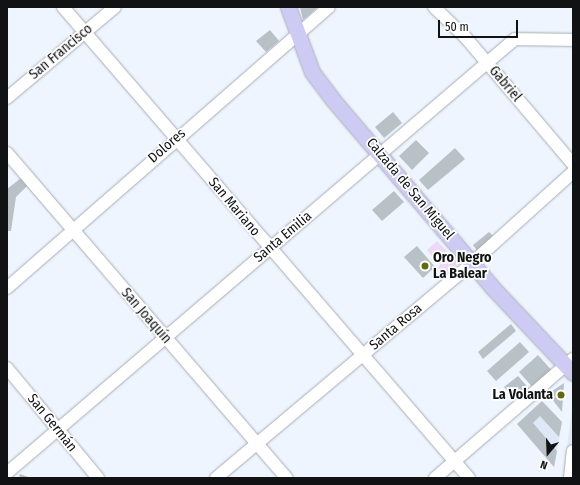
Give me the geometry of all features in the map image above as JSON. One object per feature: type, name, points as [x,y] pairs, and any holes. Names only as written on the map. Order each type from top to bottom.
[{"type":"main road","name":"Calzada de San Miguel","points":[[288,7],[296,33],[312,72],[472,263],[571,366]]},
{"type":"street","name":"San Mariano","points":[[63,7],[177,138],[269,250],[361,357],[469,478]]},
{"type":"street","name":"San Francisco","points":[[7,98],[115,7]]},
{"type":"street","name":"Dolores","points":[[7,288],[296,33],[329,7]]},
{"type":"street","name":"Gabriel","points":[[434,7],[486,62],[573,164]]},
{"type":"street","name":"Santa Emilia","points":[[7,473],[381,155],[514,39],[573,40]]},
{"type":"street","name":"San Joaquín","points":[[7,153],[72,231],[287,478]]},
{"type":"street","name":"Santa Rosa","points":[[216,478],[472,263],[573,172]]},
{"type":"street","points":[[435,478],[571,366]]},
{"type":"street","name":"San Germán","points":[[7,368],[98,478]]},
{"type":"street","points":[[570,478],[573,452]]},
{"type":"shaded area","points":[[437,241],[458,262],[452,275],[436,271],[440,265],[427,250]]},
{"type":"shaded area","points":[[542,401],[562,422],[554,467],[517,424]]},
{"type":"shaded area","points":[[573,402],[573,478],[563,478]]},
{"type":"building","points":[[300,7],[318,7],[303,20]]},
{"type":"building","points":[[270,30],[279,41],[266,52],[256,41]]},
{"type":"building","points":[[393,112],[402,123],[384,138],[375,127]]},
{"type":"building","points":[[416,140],[429,153],[412,170],[399,156]]},
{"type":"building","points":[[455,148],[465,159],[428,190],[419,180]]},
{"type":"building","points":[[21,178],[28,185],[16,197],[11,231],[7,231],[7,189]]},
{"type":"building","points":[[394,191],[404,202],[382,221],[372,210]]},
{"type":"building","points":[[489,232],[495,238],[478,252],[473,245]]},
{"type":"building","points":[[417,246],[435,267],[423,278],[404,257]]},
{"type":"building","points":[[511,324],[516,331],[483,359],[478,352]]},
{"type":"building","points":[[520,342],[529,352],[496,381],[487,371]]},
{"type":"building","points":[[538,355],[554,373],[535,390],[519,372]]},
{"type":"building","points":[[518,376],[531,391],[518,403],[504,387]]},
{"type":"building","points":[[564,383],[562,412],[548,394]]},
{"type":"building","points":[[542,401],[562,422],[559,437],[540,416],[533,423],[557,451],[554,467],[517,424]]},
{"type":"building","points":[[20,474],[31,478],[19,478]]},
{"type":"place","name":"Oro Negro La Balear","points":[[425,266]]},
{"type":"place","name":"La Volanta","points":[[561,395]]}]
